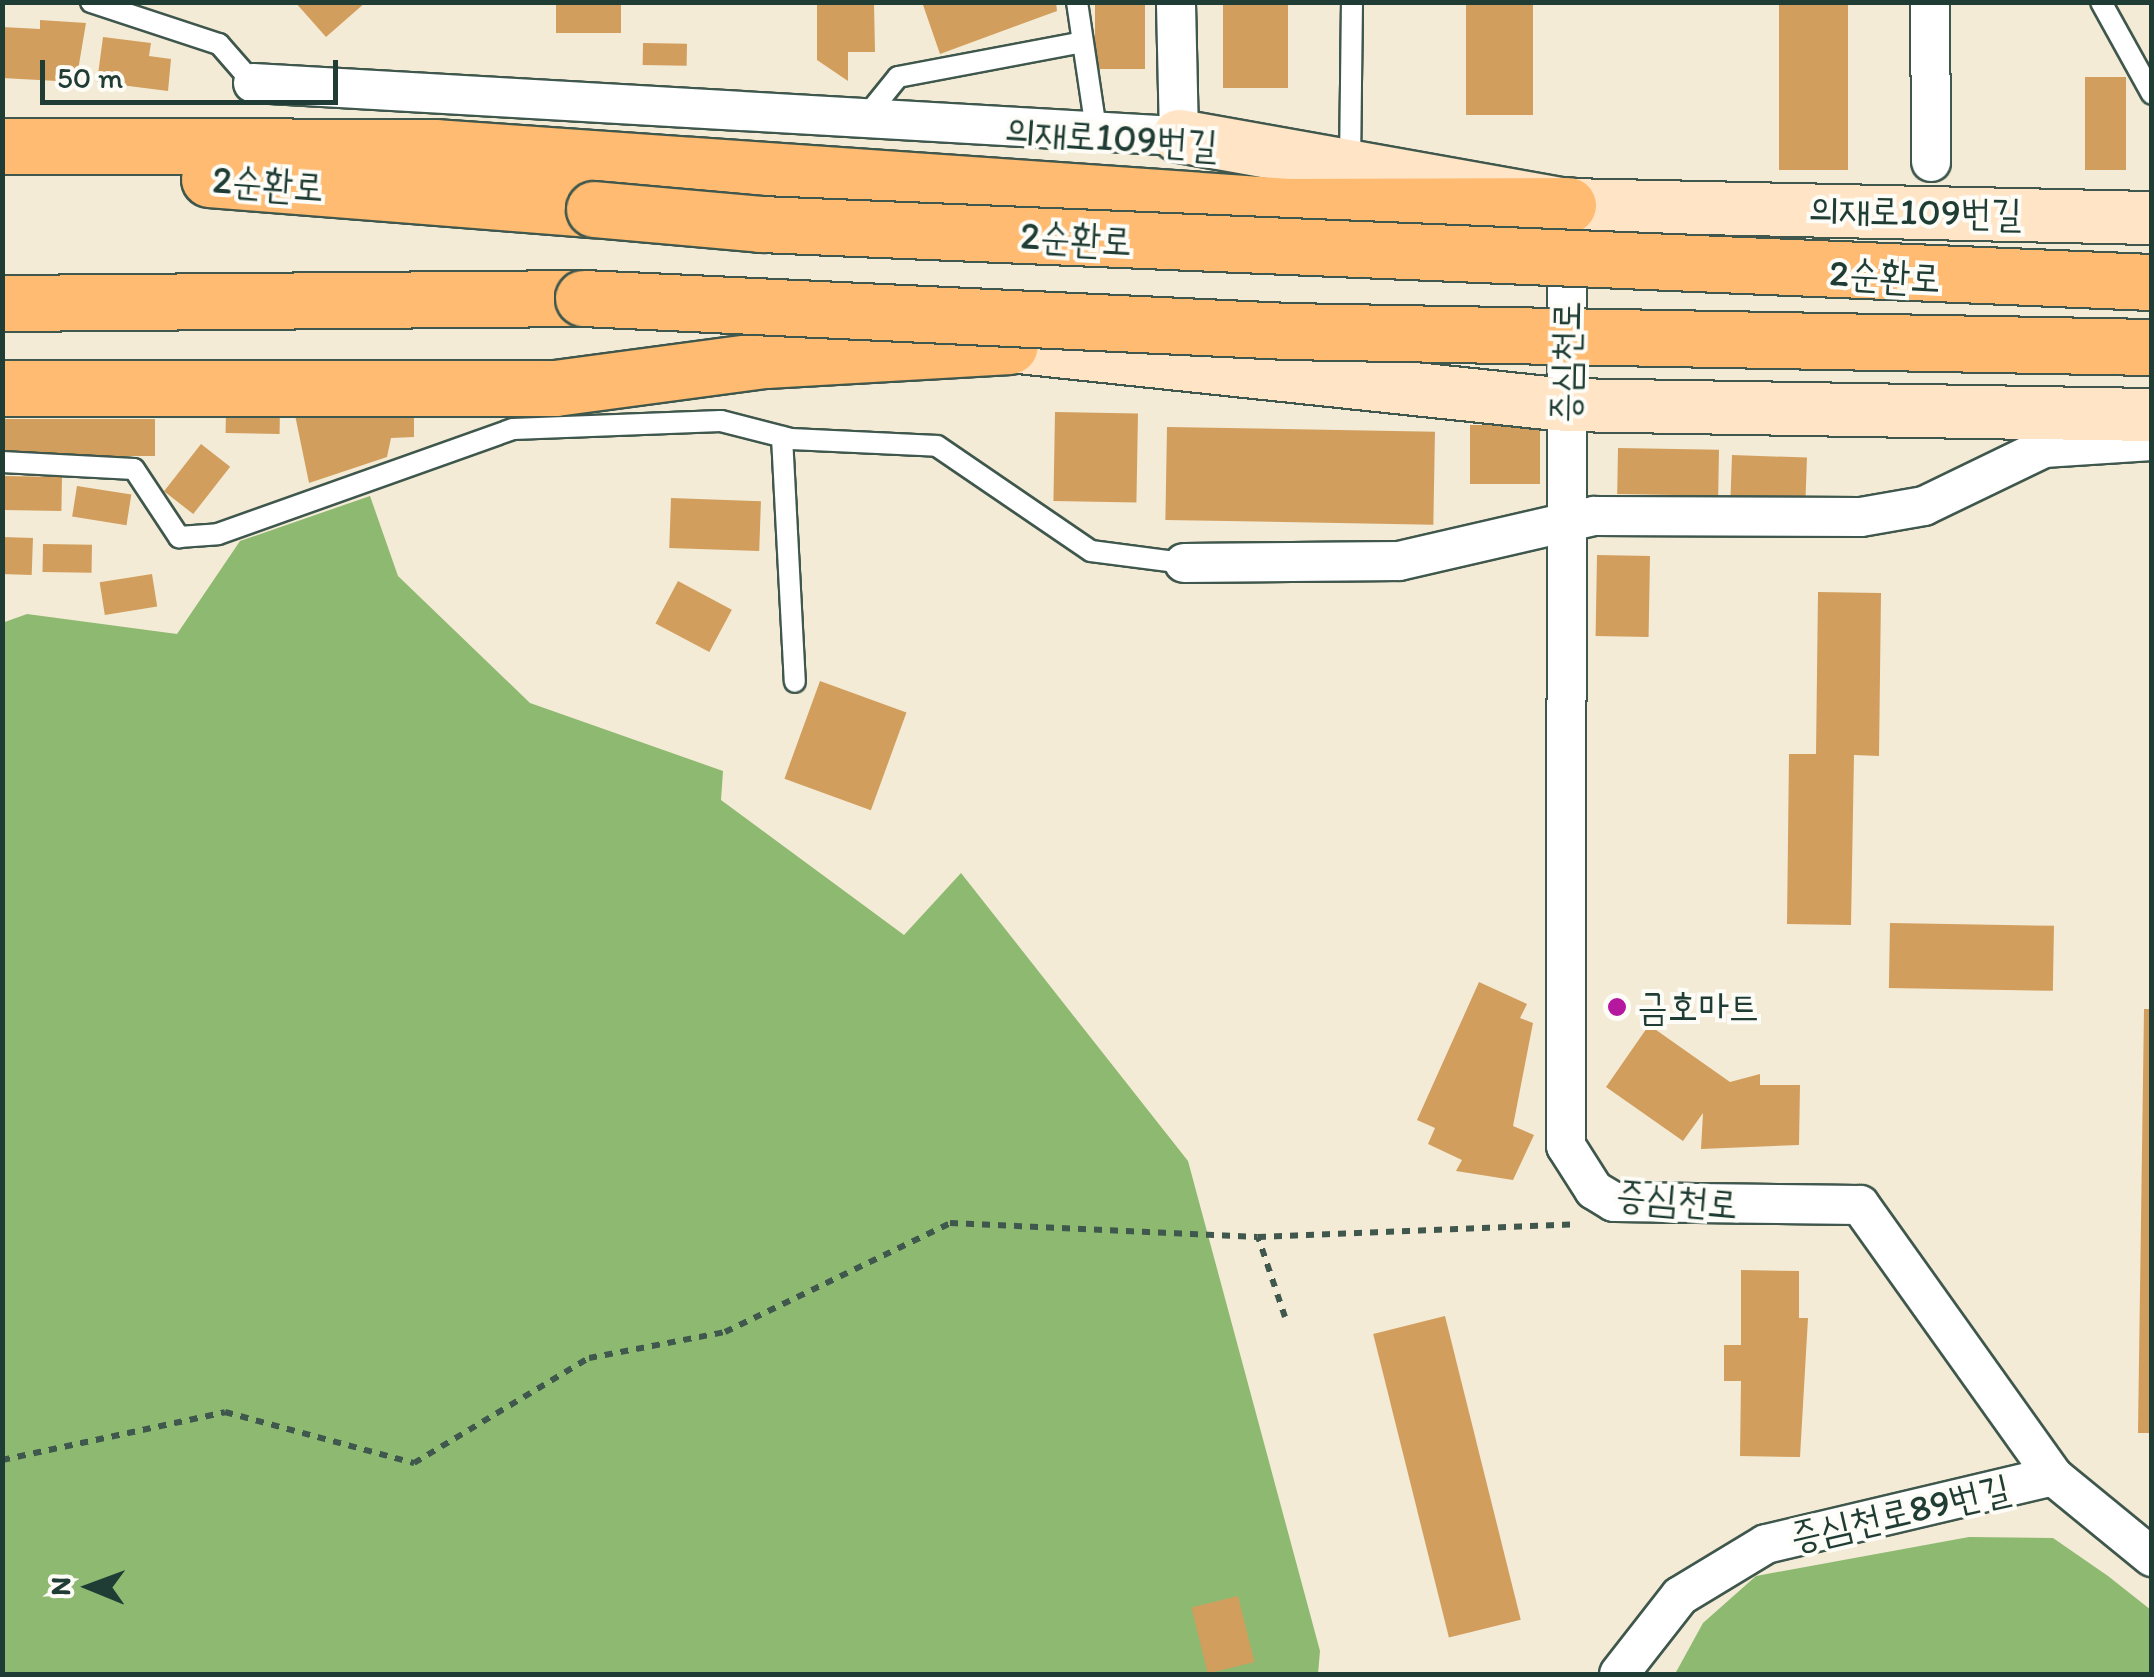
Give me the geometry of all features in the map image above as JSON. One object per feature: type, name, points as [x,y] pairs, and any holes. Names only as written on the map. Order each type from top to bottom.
[{"type":"highway","points":[[2,146],[434,147],[1288,206],[1568,204]]},
{"type":"highway","name":"2순환로","points":[[2,164],[780,225],[2152,282]]},
{"type":"highway","name":"2순환로","points":[[2,303],[583,298],[1287,331],[2152,347]]},
{"type":"highway","points":[[2,388],[555,388],[766,360],[1010,346]]},
{"type":"street","points":[[1176,2],[1179,136]]},
{"type":"street","points":[[1930,2],[1931,162]]},
{"type":"street","name":"의재로109번길","points":[[253,83],[861,123],[1097,136],[1179,136],[1350,171],[1568,204],[2152,218]]},
{"type":"street","name":"증심천로","points":[[1568,204],[1564,519],[1566,1146],[1614,1202],[1860,1205],[2053,1476],[2152,1557]]},
{"type":"street","points":[[1010,346],[1566,405],[2152,414]]},
{"type":"street","points":[[1184,562],[1398,561],[1494,544],[1564,519],[1878,514],[1946,497],[2020,454],[2152,441]]},
{"type":"street","name":"증심천로89번길","points":[[1619,1674],[1680,1596],[1766,1544],[2053,1476]]},
{"type":"lane","name":"의재로109번길","points":[[91,2],[219,44],[253,83]]},
{"type":"lane","points":[[1077,2],[1078,44],[1097,136]]},
{"type":"lane","points":[[1350,171],[1352,2]]},
{"type":"lane","points":[[2101,2],[2152,94]]},
{"type":"lane","points":[[861,123],[898,77],[1078,44]]},
{"type":"lane","points":[[2,462],[134,468],[179,537],[218,534],[514,428],[721,422],[782,436],[937,446],[1091,551],[1184,562]]},
{"type":"lane","points":[[782,436],[795,682]]},
{"type":"path","points":[[2,1460],[106,1430],[225,1412],[414,1463],[589,1358],[725,1332],[950,1222],[1258,1237],[1605,1223],[1614,1202]]},
{"type":"path","points":[[1258,1237],[1284,1317]]},
{"type":"green space","points":[[370,496],[398,576],[530,703],[723,771],[721,800],[904,935],[961,873],[1188,1161],[1320,1651],[1318,1674],[3,1674],[2,623],[27,614],[177,634],[240,541]]},
{"type":"green space","points":[[1969,1537],[2053,1538],[2108,1576],[2151,1610],[2151,1674],[1675,1674],[1703,1623],[1756,1576]]},
{"type":"building","points":[[295,2],[366,2],[326,37]]},
{"type":"building","points":[[556,2],[621,2],[621,33],[556,33]]},
{"type":"building","points":[[817,2],[874,2],[875,52],[848,52],[848,81],[817,60]]},
{"type":"building","points":[[922,2],[1056,2],[1057,11],[940,54]]},
{"type":"building","points":[[1095,2],[1145,2],[1145,69],[1095,69]]},
{"type":"building","points":[[1223,2],[1288,2],[1288,88],[1223,88]]},
{"type":"building","points":[[1466,2],[1533,2],[1533,115],[1466,115]]},
{"type":"building","points":[[1779,2],[1848,2],[1848,170],[1779,170]]},
{"type":"building","points":[[40,20],[86,23],[76,82],[2,78],[2,27],[40,29]]},
{"type":"building","points":[[103,37],[151,43],[149,56],[171,59],[168,91],[97,82]]},
{"type":"building","points":[[643,43],[687,44],[687,66],[643,65]]},
{"type":"building","points":[[2085,77],[2126,77],[2126,170],[2085,170]]},
{"type":"building","points":[[226,409],[280,410],[280,434],[226,433]]},
{"type":"building","points":[[414,412],[414,437],[391,438],[387,457],[309,483],[295,415]]},
{"type":"building","points":[[1055,412],[1138,413],[1136,502],[1053,501]]},
{"type":"building","points":[[2,419],[155,419],[155,456],[2,456]]},
{"type":"building","points":[[1470,425],[1540,425],[1540,484],[1470,484]]},
{"type":"building","points":[[1167,427],[1435,432],[1433,525],[1165,520]]},
{"type":"building","points":[[201,444],[230,467],[193,514],[164,491]]},
{"type":"building","points":[[1618,448],[1719,450],[1718,496],[1617,494]]},
{"type":"building","points":[[1732,455],[1807,458],[1805,503],[1730,500]]},
{"type":"building","points":[[4,476],[62,477],[61,511],[3,510]]},
{"type":"building","points":[[77,486],[131,495],[126,525],[72,517]]},
{"type":"building","points":[[671,498],[761,501],[759,551],[669,548]]},
{"type":"building","points":[[2,537],[33,538],[32,575],[2,574]]},
{"type":"building","points":[[43,544],[92,545],[92,573],[43,572]]},
{"type":"building","points":[[1597,555],[1650,556],[1649,637],[1596,636]]},
{"type":"building","points":[[152,574],[157,607],[105,615],[100,582]]},
{"type":"building","points":[[678,581],[732,610],[709,652],[655,623]]},
{"type":"building","points":[[1818,592],[1881,593],[1879,756],[1854,755],[1851,925],[1787,924],[1789,754],[1816,754]]},
{"type":"building","points":[[820,681],[906,712],[871,810],[784,779]]},
{"type":"building","points":[[1890,923],[2054,926],[2053,991],[1889,988]]},
{"type":"building","points":[[1479,982],[1527,1004],[1520,1018],[1533,1023],[1513,1126],[1534,1135],[1513,1180],[1456,1171],[1462,1160],[1428,1144],[1435,1128],[1417,1120]]},
{"type":"building","points":[[2144,1009],[2152,1009],[2152,1433],[2138,1433]]},
{"type":"building","points":[[1649,1025],[1730,1082],[1760,1074],[1760,1085],[1800,1085],[1799,1145],[1701,1149],[1703,1113],[1683,1141],[1606,1087]]},
{"type":"building","points":[[1741,1270],[1799,1271],[1799,1318],[1808,1318],[1800,1457],[1740,1456],[1741,1381],[1724,1381],[1724,1345],[1741,1345]]},
{"type":"building","points":[[1445,1316],[1521,1620],[1449,1638],[1373,1334]]},
{"type":"building","points":[[1238,1596],[1254,1662],[1208,1674],[1191,1608]]},
{"type":"place","name":"금호마트","points":[[1617,1007]]}]
